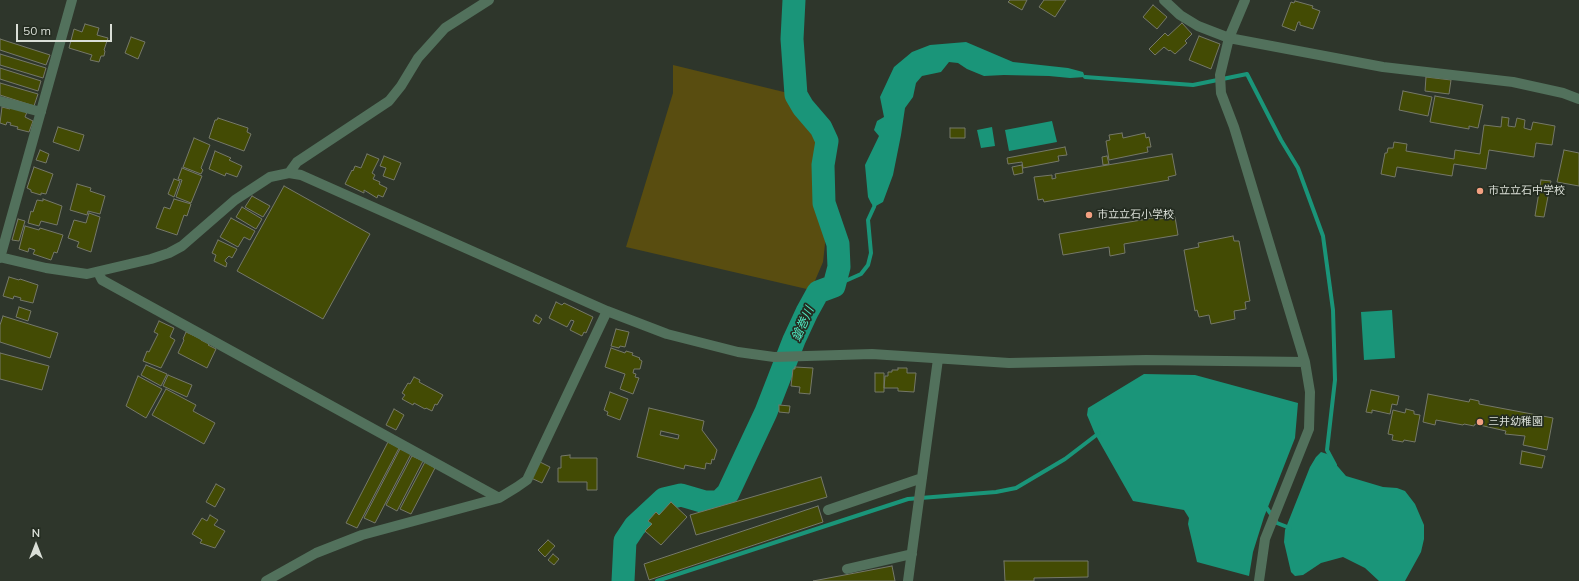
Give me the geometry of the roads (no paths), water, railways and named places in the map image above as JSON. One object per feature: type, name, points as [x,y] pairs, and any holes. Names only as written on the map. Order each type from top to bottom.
[{"type":"street","points":[[72,0],[0,257],[46,268],[87,274],[150,259],[169,253],[182,246],[235,200],[270,177],[289,173],[301,175],[607,311],[667,334],[738,352],[774,357],[872,354],[1009,364],[1146,360],[1305,362]]},
{"type":"street","points":[[289,173],[297,162],[389,101],[401,86],[418,58],[437,37],[446,28],[489,0]]},
{"type":"street","points":[[1164,0],[1180,15],[1198,26],[1228,38],[1383,66],[1513,82],[1563,93],[1579,99]]},
{"type":"street","points":[[1245,0],[1228,38],[1220,75],[1221,93],[1234,127],[1305,362],[1310,392],[1309,430],[1266,539],[1259,581]]},
{"type":"street","points":[[0,101],[41,112]]},
{"type":"street","points":[[98,272],[102,280],[109,284],[499,498]]},
{"type":"street","points":[[266,581],[316,553],[362,535],[499,498],[527,480],[607,311]]},
{"type":"street","points":[[908,581],[938,359]]},
{"type":"street","points":[[828,510],[922,478]]},
{"type":"street","points":[[847,569],[912,554]]},
{"type":"waterway","name":"鎗巻川","points":[[623,581],[625,541],[635,526],[664,499],[681,495],[705,502],[719,502],[728,493],[766,412],[794,340],[807,312],[818,292],[834,286],[839,267],[838,244],[824,203],[823,165],[827,141],[821,128],[803,107],[796,95],[792,39],[794,0]]},
{"type":"waterway","points":[[1085,77],[1193,85],[1247,74],[1281,140],[1298,168],[1323,236],[1333,310],[1335,380],[1327,450],[1335,465]]},
{"type":"waterway","points":[[834,286],[861,274],[868,265],[871,253],[868,220],[875,202]]},
{"type":"waterway","points":[[657,581],[908,499],[996,492],[1016,488],[1065,459],[1099,433]]},
{"type":"waterway","points":[[1264,504],[1277,523],[1290,528]]},
{"type":"place","name":"市立立石中学校","points":[[1480,191]]},
{"type":"place","name":"市立立石小学校","points":[[1089,215]]},
{"type":"place","name":"三井幼稚園","points":[[1480,422]]}]
